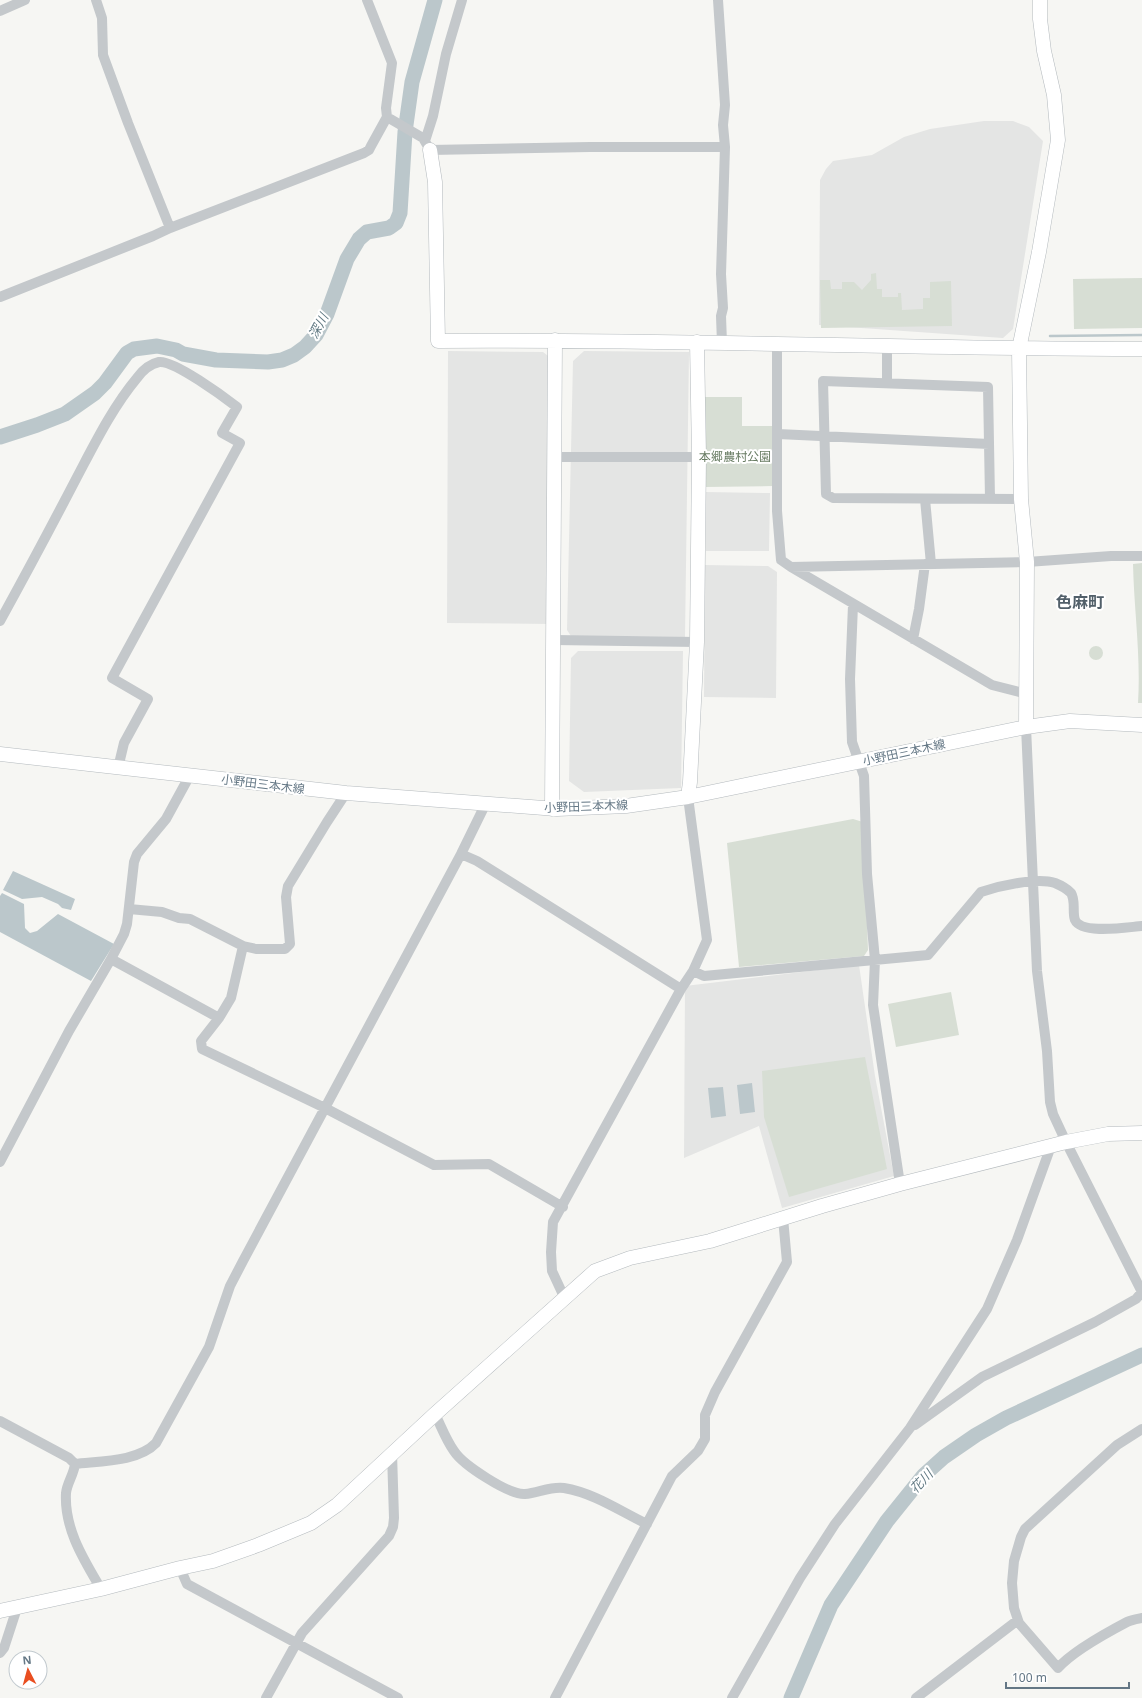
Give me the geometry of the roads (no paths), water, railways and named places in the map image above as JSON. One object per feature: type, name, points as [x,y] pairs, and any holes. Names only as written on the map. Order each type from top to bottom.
[{"type":"street","points":[[0,11],[25,0]]},
{"type":"street","points":[[96,0],[102,18],[103,56],[170,228]]},
{"type":"street","points":[[0,297],[170,228],[364,153],[368,150],[372,146],[387,117],[386,108],[392,63],[367,0]]},
{"type":"street","points":[[462,0],[446,54],[426,143],[435,182],[438,340],[777,343],[1019,349],[1142,349]]},
{"type":"street","points":[[718,0],[725,147],[721,274],[723,308],[721,316],[722,343]]},
{"type":"street","points":[[910,1428],[982,1377],[1095,1322],[1136,1299],[1142,1292],[1053,1114],[1050,1102],[1047,1051],[1037,971],[1026,727],[1027,562],[1022,499],[1019,349],[1039,252],[1058,140],[1054,95],[1043,45],[1040,19],[1040,0]]},
{"type":"street","points":[[387,117],[426,143],[590,147],[725,147]]},
{"type":"street","points":[[552,809],[555,340]]},
{"type":"street","points":[[565,1299],[554,1278],[551,1263],[553,1222],[563,1207],[681,989],[693,971],[707,940],[688,797],[697,642],[699,456],[697,342]]},
{"type":"street","points":[[777,343],[777,511],[781,560],[853,605],[992,685],[1027,694]]},
{"type":"street","points":[[887,345],[887,383]]},
{"type":"street","points":[[0,622],[97,440],[122,398],[144,370],[152,364],[160,362],[168,364],[181,370],[223,396],[237,407],[222,433],[240,443],[112,678],[148,699],[124,742],[118,768]]},
{"type":"street","points":[[990,499],[988,387],[823,381],[826,494],[833,498],[925,498],[990,499],[1022,499]]},
{"type":"street","points":[[778,434],[989,444]]},
{"type":"street","points":[[554,457],[699,456]]},
{"type":"street","points":[[913,640],[928,564],[925,498]]},
{"type":"street","points":[[791,567],[1027,562],[1111,556],[1142,556]]},
{"type":"street","points":[[853,605],[850,700],[853,745],[864,776],[867,874],[876,960],[873,1005],[900,1184]]},
{"type":"street","points":[[554,640],[697,642]]},
{"type":"street","name":"小野田三本木線","points":[[0,754],[346,793],[552,809],[626,806],[688,797],[1026,727],[1070,721],[1142,725]]},
{"type":"street","points":[[0,1162],[68,1031],[111,959],[127,924],[136,857],[162,824],[190,775]]},
{"type":"street","points":[[129,909],[162,912],[179,918],[190,919],[243,946],[256,949],[285,949],[290,944],[286,896],[288,886],[346,793]]},
{"type":"street","points":[[75,1464],[118,1459],[138,1454],[151,1448],[156,1443],[209,1347],[230,1286],[461,854],[486,803]]},
{"type":"street","points":[[461,854],[477,861],[681,989]]},
{"type":"street","points":[[693,971],[704,976],[928,955],[981,892],[990,889],[1033,882],[1056,883],[1071,892],[1076,921],[1084,928],[1094,929],[1142,926]]},
{"type":"street","points":[[243,946],[231,998],[219,1018],[201,1041],[202,1049],[325,1108],[434,1165],[489,1164],[563,1207]]},
{"type":"street","points":[[111,959],[219,1018]]},
{"type":"street","points":[[0,1611],[101,1589],[180,1568],[213,1562],[311,1523],[337,1505],[392,1452],[595,1271],[630,1258],[710,1241],[900,1184],[1066,1142],[1108,1134],[1142,1133]]},
{"type":"street","points":[[732,1698],[800,1578],[835,1524],[910,1428],[987,1309],[1017,1240],[1051,1146]]},
{"type":"street","points":[[555,1698],[672,1476],[698,1451],[705,1439],[705,1415],[715,1392],[787,1262],[783,1218]]},
{"type":"street","points":[[435,1414],[454,1452],[467,1466],[517,1494],[525,1494],[552,1488],[563,1488],[579,1492],[607,1503],[647,1524]]},
{"type":"street","points":[[0,1421],[70,1458],[75,1464]]},
{"type":"street","points":[[1142,1429],[1117,1445],[1025,1529],[1014,1561],[1013,1597],[1018,1620],[1058,1668],[1063,1662],[1101,1637],[1128,1622],[1142,1618]]},
{"type":"street","points":[[266,1698],[302,1633],[363,1567],[389,1536],[393,1527],[394,1518],[392,1452]]},
{"type":"street","points":[[75,1464],[66,1494],[68,1520],[83,1558],[101,1589]]},
{"type":"street","points":[[180,1568],[187,1584],[398,1698]]},
{"type":"street","points":[[0,1653],[4,1648],[17,1608]]},
{"type":"street","points":[[916,1698],[1018,1620]]},
{"type":"waterway","name":"深川","points":[[0,437],[65,414],[95,393],[105,383],[127,353],[134,349],[157,346],[176,350],[183,354],[216,360],[268,362],[282,360],[294,355],[305,347],[316,335],[327,314],[347,259],[359,239],[367,232],[389,228],[396,223],[400,213],[405,132],[412,82],[435,0]]},
{"type":"waterway","points":[[1050,336],[1142,335]]},
{"type":"waterway","name":"花川","points":[[791,1698],[831,1605],[887,1521],[924,1475],[944,1457],[976,1435],[1006,1418],[1142,1355]]},
{"type":"district","name":"色麻町","points":[[1080,602]]},
{"type":"park label","name":"本郷農村公園","points":[[735,456]]}]
